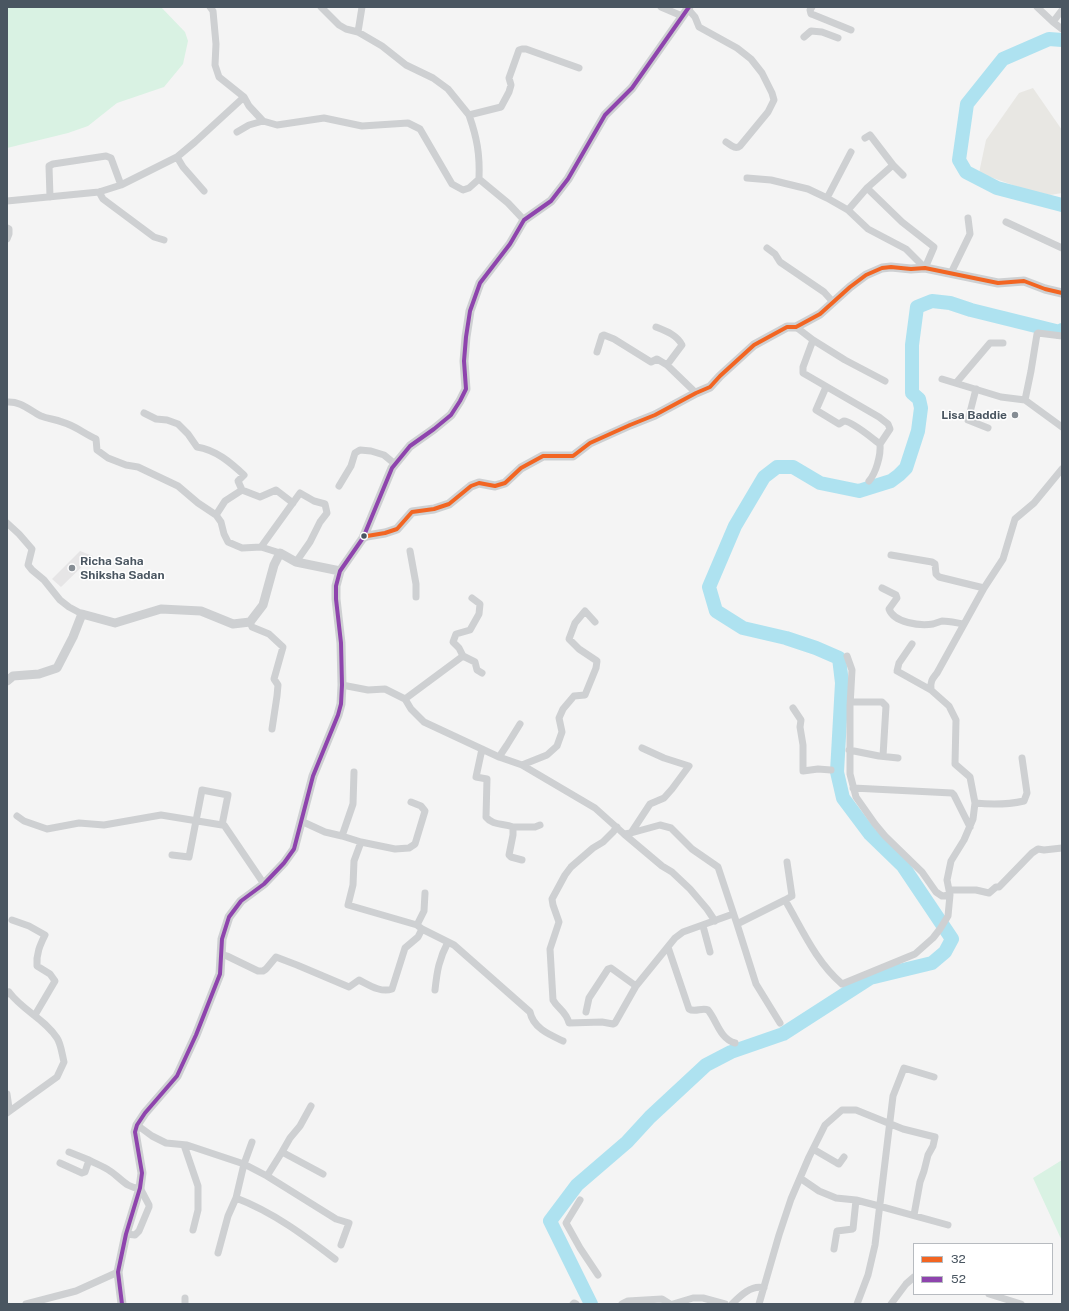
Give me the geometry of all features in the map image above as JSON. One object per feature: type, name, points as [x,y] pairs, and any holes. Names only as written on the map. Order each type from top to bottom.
[{"type":"street","points":[[207,8],[213,11],[216,44],[215,65],[219,77],[244,97],[249,106],[263,121],[277,125],[324,118],[362,126],[408,123],[420,129],[452,184],[463,190],[470,188],[479,179],[480,160],[477,141],[469,115],[448,89],[433,78],[406,65],[382,46],[358,32],[346,29],[339,25],[321,7]]},
{"type":"street","points":[[358,32],[362,7]]},
{"type":"street","points":[[661,7],[686,11],[695,17],[699,27],[737,48],[752,59],[762,73],[772,93],[774,100],[768,112],[740,146],[735,148],[726,142]]},
{"type":"street","points":[[812,7],[810,10],[811,14],[851,30]]},
{"type":"street","points":[[1037,7],[1062,29]]},
{"type":"street","points":[[1053,22],[1062,10]]},
{"type":"street","points":[[122,1304],[118,1272],[126,1234],[140,1188],[142,1174],[135,1132],[137,1125],[177,1076],[196,1035],[220,974],[223,933],[230,917],[241,901],[264,884],[284,863],[294,849],[313,776],[338,715],[341,704],[342,685],[341,643],[336,586],[340,571],[362,538],[392,468],[410,446],[451,415],[466,389],[466,337],[470,311],[480,283],[510,244],[524,220],[551,201],[568,179],[605,115],[632,88],[686,11]]},
{"type":"street","points":[[822,32],[829,21]]},
{"type":"street","points":[[804,38],[811,31],[822,32],[838,38]]},
{"type":"street","points":[[469,115],[501,107],[509,92],[511,85],[509,78],[519,50],[522,48],[579,68]]},
{"type":"street","points":[[7,201],[99,192],[120,185],[177,158],[244,97]]},
{"type":"street","points":[[237,132],[249,125],[263,121]]},
{"type":"street","points":[[865,138],[870,135],[893,165],[903,175]]},
{"type":"street","points":[[827,198],[851,152]]},
{"type":"street","points":[[50,197],[49,166],[53,164],[106,156],[111,158],[120,185]]},
{"type":"street","points":[[177,158],[204,191]]},
{"type":"street","points":[[848,210],[867,188],[893,165]]},
{"type":"street","points":[[747,178],[771,180],[808,189],[827,198],[848,210],[868,229],[906,249],[925,268]]},
{"type":"street","points":[[479,179],[508,203],[524,220]]},
{"type":"street","points":[[867,188],[902,222],[934,247],[925,268]]},
{"type":"street","points":[[99,192],[103,199],[154,236],[164,240]]},
{"type":"street","points":[[950,273],[970,234],[968,218]]},
{"type":"street","points":[[1006,222],[1062,248]]},
{"type":"street","points":[[7,228],[9,229],[9,234],[7,239]]},
{"type":"street","points":[[767,248],[775,254],[780,262],[824,292],[833,302]]},
{"type":"street","points":[[362,538],[397,529],[412,512],[449,504],[471,486],[478,483],[495,486],[505,483],[521,468],[543,456],[574,456],[590,443],[655,415],[710,387],[720,376],[754,346],[787,327],[796,326],[820,314],[866,275],[882,268],[925,268],[998,283],[1024,281],[1045,289],[1062,293]]},
{"type":"street","points":[[796,326],[812,340],[845,360],[885,381]]},
{"type":"street","points":[[656,327],[671,333],[682,345],[666,365]]},
{"type":"street","points":[[1025,400],[1037,334],[1062,336]]},
{"type":"street","points":[[597,352],[602,336],[604,335],[614,339],[651,362],[657,358],[696,393]]},
{"type":"street","points":[[812,340],[803,367],[803,373],[879,417],[888,424],[890,429],[880,444]]},
{"type":"street","points":[[956,383],[990,343],[1004,343]]},
{"type":"street","points":[[942,379],[1001,397],[1025,400],[1062,427]]},
{"type":"street","points":[[826,387],[816,410],[839,424],[843,421],[848,422],[868,434],[880,444],[881,450],[874,476],[869,481]]},
{"type":"street","points":[[976,389],[968,420],[988,428]]},
{"type":"street","points":[[7,402],[23,405],[39,415],[63,422],[76,428],[96,439],[96,450],[108,458],[144,470],[178,486],[198,503],[216,515],[221,522],[228,542],[242,548],[261,547],[280,553],[296,562],[340,571]]},
{"type":"street","points":[[144,414],[156,419],[167,420],[178,424],[188,434],[197,447],[207,448],[232,464],[244,475],[238,481],[242,490],[260,498],[276,490],[293,503]]},
{"type":"street","points":[[339,486],[351,466],[355,453],[360,450],[371,451],[384,455],[396,464]]},
{"type":"street","points":[[931,690],[930,684],[932,680],[984,588],[1003,559],[1015,518],[1034,503],[1062,469]]},
{"type":"street","points":[[216,515],[225,501],[242,490]]},
{"type":"street","points":[[261,547],[300,493],[314,501],[325,504],[327,513],[296,562]]},
{"type":"street","points":[[7,523],[32,549],[28,565],[44,580],[60,600],[82,614],[115,623],[161,609],[201,611],[233,624],[250,622],[263,605],[274,565],[280,553]]},
{"type":"street","points":[[410,551],[416,584],[416,597]]},
{"type":"street","points":[[892,555],[932,562],[935,564],[936,574],[939,576],[984,588]]},
{"type":"street","points":[[882,588],[896,595],[896,598],[889,609],[891,614],[897,619],[915,625],[934,624],[941,621],[964,624]]},
{"type":"street","points":[[472,598],[480,604],[479,614],[470,630],[456,634],[453,642],[464,656],[475,662],[477,670],[482,673]]},
{"type":"street","points":[[522,765],[547,755],[557,746],[562,732],[559,718],[563,709],[574,696],[585,695],[597,662],[568,639],[575,623],[585,611],[595,622]]},
{"type":"street","points":[[7,681],[13,676],[39,674],[57,668],[73,637],[82,614]]},
{"type":"street","points":[[250,622],[252,627],[269,634],[283,647],[274,679],[278,685],[272,729]]},
{"type":"street","points":[[785,900],[817,955],[831,974],[842,984],[915,954],[934,938],[948,916],[950,893],[947,880],[951,861],[958,851],[973,819],[974,803],[970,777],[955,764],[956,720],[949,706],[931,690],[897,671],[899,663],[912,644]]},
{"type":"street","points":[[405,699],[464,656]]},
{"type":"street","points":[[847,656],[852,670],[849,750],[850,774],[856,797],[874,824],[922,872],[936,892],[942,896],[950,893],[976,890],[989,893],[998,887],[1032,853],[1038,850],[1062,848]]},
{"type":"street","points":[[342,685],[368,690],[385,690],[405,699],[411,709],[424,722],[499,757],[522,765],[595,808],[616,827],[628,834],[662,866],[672,872],[690,889],[715,921]]},
{"type":"street","points":[[851,702],[882,702],[886,706],[883,756]]},
{"type":"street","points":[[793,708],[801,720],[800,728],[803,745],[803,771],[818,769],[831,770]]},
{"type":"street","points":[[499,757],[520,724]]},
{"type":"street","points":[[628,834],[650,804],[664,798],[689,766],[664,758],[642,748]]},
{"type":"street","points":[[482,749],[476,777],[487,779],[486,816],[488,820],[498,825],[512,827],[535,827],[540,825]]},
{"type":"street","points":[[849,750],[898,758]]},
{"type":"street","points":[[974,803],[995,806],[1024,801],[1027,793],[1022,758]]},
{"type":"street","points":[[342,836],[352,804],[354,772]]},
{"type":"street","points":[[853,788],[952,793],[970,826]]},
{"type":"street","points":[[172,855],[189,857],[202,790],[228,795],[222,825]]},
{"type":"street","points":[[301,821],[325,832],[361,842],[395,849],[408,848],[415,844],[425,811],[421,806],[411,802]]},
{"type":"street","points":[[18,816],[24,821],[47,828],[79,822],[104,825],[161,815],[222,825],[264,884]]},
{"type":"street","points":[[628,834],[660,825],[671,828],[692,849],[718,867],[756,984],[780,1023]]},
{"type":"street","points":[[512,827],[513,835],[509,855],[522,860]]},
{"type":"street","points":[[616,827],[603,842],[593,848],[571,867],[552,899],[559,922],[550,949],[553,1000],[566,1014],[569,1023],[615,1023],[636,986],[675,938],[683,932],[733,914]]},
{"type":"street","points":[[361,842],[354,861],[353,885],[348,905],[419,927],[454,945],[530,1012],[531,1018],[540,1028],[563,1041]]},
{"type":"street","points":[[737,924],[792,896],[786,862]]},
{"type":"street","points":[[221,954],[258,971],[263,971],[266,969],[276,957],[349,987],[359,980],[386,991],[392,989],[405,948],[418,937],[419,927],[424,911],[425,893]]},
{"type":"street","points":[[12,920],[45,934],[36,958],[37,966],[50,974],[55,981],[34,1015]]},
{"type":"street","points":[[702,926],[710,952]]},
{"type":"street","points":[[435,990],[437,971],[441,956],[448,942]]},
{"type":"street","points":[[668,947],[689,1009],[692,1011],[704,1008],[708,1010],[724,1036],[735,1043]]},
{"type":"street","points":[[586,1012],[591,992],[608,969],[611,968],[636,986]]},
{"type":"street","points":[[7,1113],[57,1077],[64,1062],[58,1039],[46,1024],[23,1008],[8,991]]},
{"type":"street","points":[[857,1304],[868,1275],[875,1245],[893,1096],[904,1068],[934,1077]]},
{"type":"street","points":[[7,1094],[9,1108],[7,1113]]},
{"type":"street","points":[[267,1176],[290,1138],[300,1126],[311,1106]]},
{"type":"street","points":[[759,1304],[791,1199],[825,1125],[842,1110],[856,1110],[903,1129],[935,1137],[920,1182],[914,1215]]},
{"type":"street","points":[[137,1125],[152,1136],[166,1143],[184,1145],[244,1164],[267,1176],[336,1219],[350,1223],[341,1245]]},
{"type":"street","points":[[218,1253],[228,1216],[236,1198],[244,1164],[252,1142]]},
{"type":"street","points":[[184,1145],[198,1186],[198,1210],[193,1230]]},
{"type":"street","points":[[813,1149],[839,1164],[844,1157]]},
{"type":"street","points":[[69,1152],[108,1169],[131,1188],[140,1188]]},
{"type":"street","points":[[282,1152],[323,1174]]},
{"type":"street","points":[[60,1163],[82,1173],[85,1172],[89,1160]]},
{"type":"street","points":[[800,1178],[819,1191],[836,1198],[856,1200],[948,1225]]},
{"type":"street","points":[[126,1234],[134,1235],[139,1231],[149,1207],[140,1188]]},
{"type":"street","points":[[236,1198],[266,1212],[298,1231],[336,1259]]},
{"type":"street","points":[[580,1200],[566,1223],[598,1275]]},
{"type":"street","points":[[834,1249],[837,1231],[853,1229],[856,1200]]},
{"type":"street","points":[[26,1304],[76,1291],[118,1272]]},
{"type":"street","points":[[891,1304],[906,1284],[913,1278]]},
{"type":"street","points":[[732,1304],[747,1291],[760,1286],[764,1288]]},
{"type":"street","points":[[992,1295],[1020,1304]]},
{"type":"street","points":[[622,1304],[628,1301],[662,1299],[672,1304],[693,1298],[703,1298],[725,1304]]},
{"type":"shaded area","points":[[1033,88],[1062,130],[1062,193],[1050,195],[1024,189],[979,173],[986,140],[1019,93]]},
{"type":"shaded area","name":"Richa Saha Shiksha Sadan","points":[[80,551],[93,556],[61,587],[52,579]]},
{"type":"green space","points":[[7,7],[161,7],[185,32],[188,41],[183,64],[164,87],[117,103],[88,126],[68,133],[7,148]]},
{"type":"green space","points":[[1062,1160],[1062,1241],[1033,1178]]},
{"type":"waterway","points":[[1062,40],[1049,39],[1003,59],[967,104],[959,160],[966,172],[997,188],[1062,205]]},
{"type":"waterway","points":[[591,1304],[550,1221],[577,1185],[627,1142],[650,1117],[706,1065],[731,1052],[783,1034],[870,978],[932,963],[945,952],[952,939],[903,866],[870,834],[843,798],[837,772],[842,683],[839,658],[816,648],[786,638],[743,628],[716,611],[709,587],[735,526],[764,477],[777,467],[793,467],[820,483],[859,491],[891,481],[906,468],[918,431],[921,408],[919,399],[912,393],[912,345],[917,307],[932,301],[950,303],[971,310],[1060,332],[1062,330]]},
{"type":"transit line","name":"52","points":[[122,1304],[118,1272],[126,1234],[140,1188],[142,1173],[135,1132],[137,1125],[145,1113],[177,1076],[196,1035],[220,974],[222,939],[229,917],[241,901],[264,884],[284,863],[294,849],[313,776],[338,715],[341,704],[342,685],[341,643],[336,586],[340,571],[363,538],[392,468],[410,446],[451,415],[466,389],[464,361],[466,337],[470,311],[480,283],[510,244],[524,220],[551,201],[568,179],[605,115],[632,88],[689,7]]},
{"type":"transit line","name":"32","points":[[363,538],[397,529],[412,512],[434,509],[449,504],[471,486],[479,483],[495,486],[505,483],[521,468],[543,456],[573,456],[590,443],[655,415],[710,387],[754,345],[787,327],[796,327],[820,314],[866,275],[882,268],[925,268],[998,283],[1024,281],[1045,289],[1062,293]]},
{"type":"place","name":"Lisa Baddie","points":[[1015,415]]},
{"type":"place","name":"Richa Saha Shiksha Sadan","points":[[72,568]]}]
